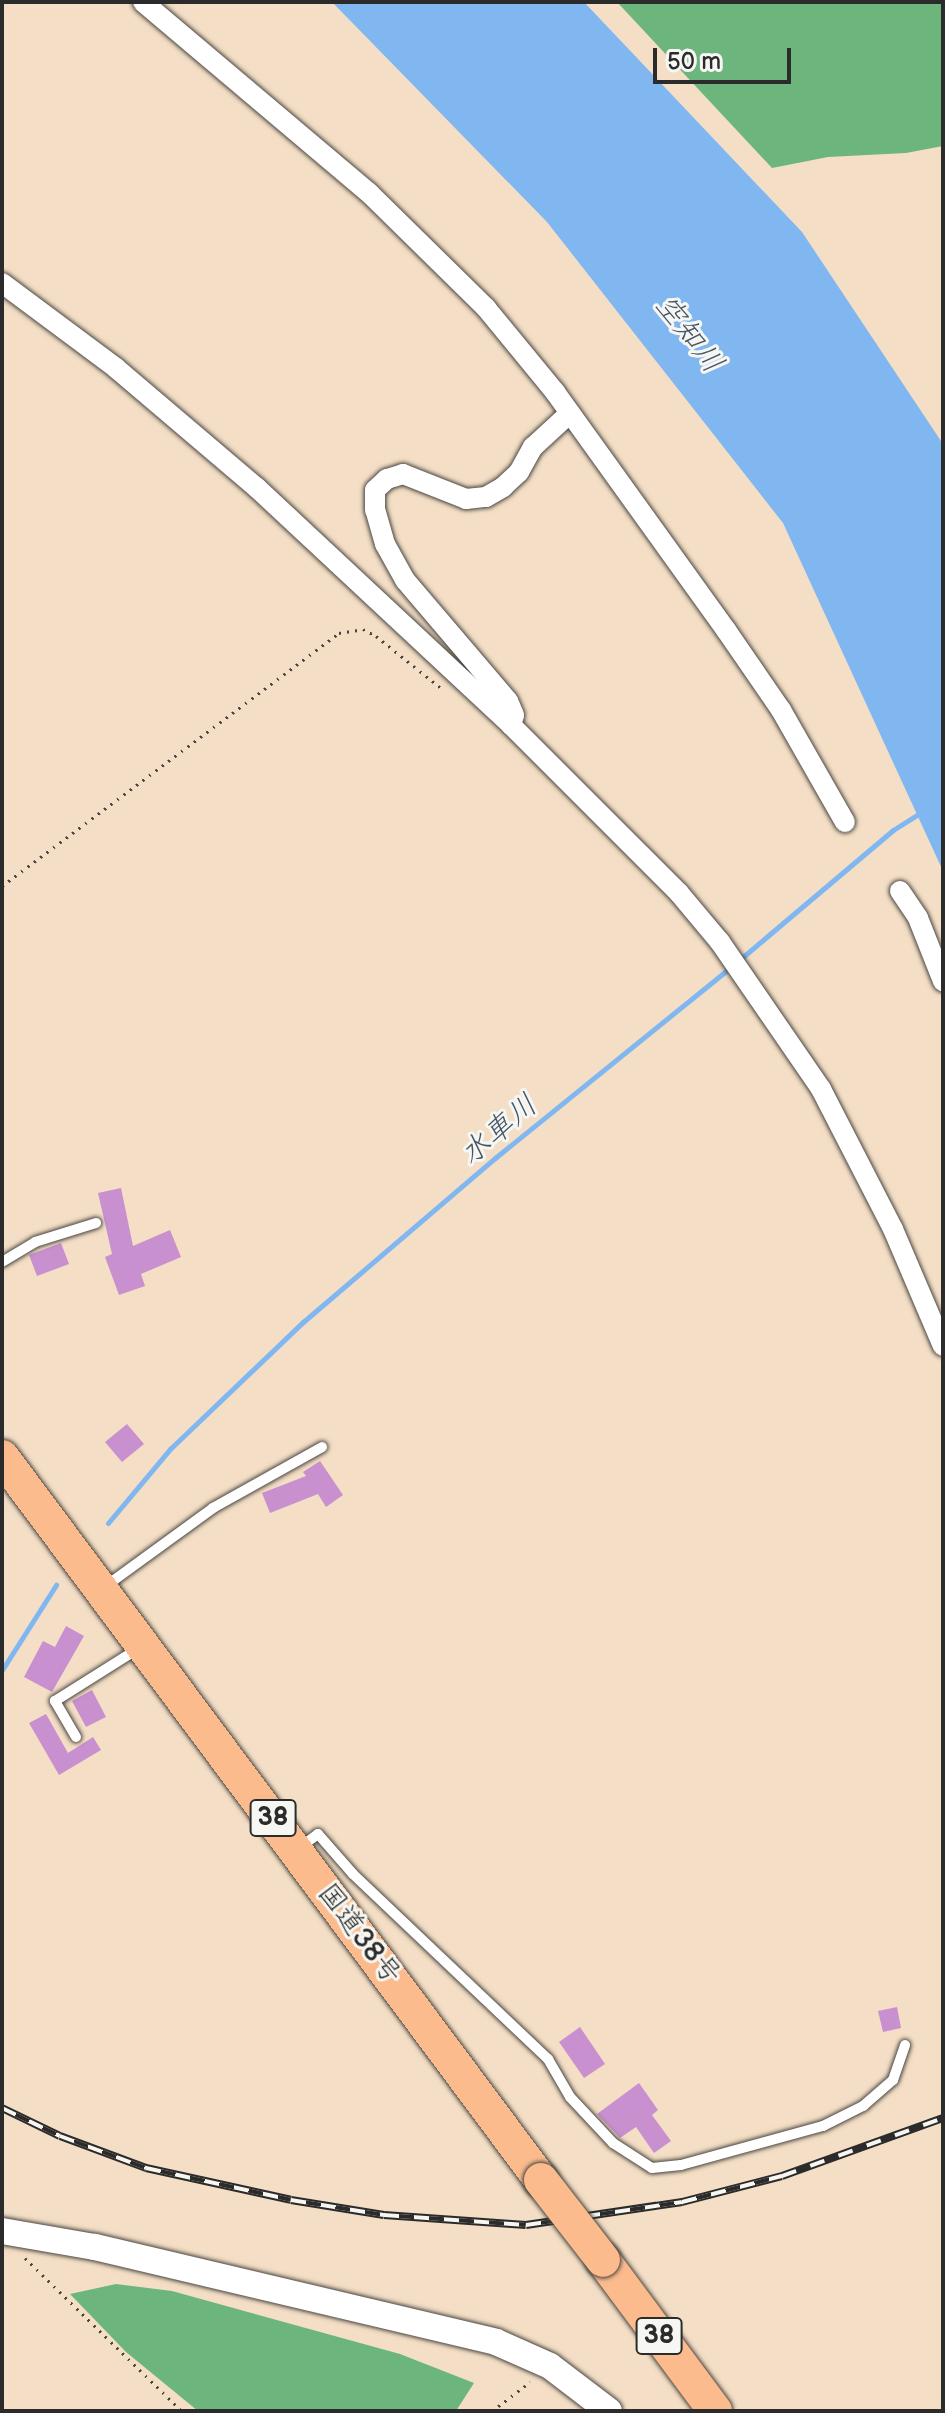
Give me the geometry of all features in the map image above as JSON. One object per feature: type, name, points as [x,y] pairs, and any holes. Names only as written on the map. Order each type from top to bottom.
[{"type":"highway","name":"国道38号","points":[[3,1460],[715,2411]]},
{"type":"street","points":[[143,2],[369,193],[486,308],[570,413],[781,710],[845,822]]},
{"type":"street","points":[[2,283],[188,428],[511,725],[679,893],[720,942],[789,1040],[857,1157],[915,1276],[943,1346]]},
{"type":"street","points":[[511,725],[514,715],[508,701],[405,580],[385,544],[375,510],[375,490],[387,479],[403,474],[466,499],[486,497],[519,472],[533,447],[554,424],[570,413]]},
{"type":"street","points":[[900,891],[918,918],[943,981]]},
{"type":"street","points":[[5,2231],[95,2247],[457,2331],[527,2354],[550,2366],[609,2411]]},
{"type":"lane","points":[[2,1262],[35,1242],[96,1223]]},
{"type":"lane","points":[[102,1589],[213,1508],[322,1447]]},
{"type":"lane","points":[[76,1737],[55,1701],[144,1645]]},
{"type":"lane","points":[[296,1850],[318,1834],[353,1874],[548,2059],[570,2097],[613,2143],[652,2168],[681,2165],[823,2126],[863,2106],[893,2080],[905,2045]]},
{"type":"path","points":[[2,886],[339,633],[363,629],[376,636],[445,691]]},
{"type":"path","points":[[5,2231],[28,2261],[182,2411]]},
{"type":"path","points":[[492,2411],[550,2366]]},
{"type":"green space","points":[[617,2],[943,2],[943,146],[906,153],[828,157],[772,168]]},
{"type":"green space","points":[[116,2284],[172,2291],[400,2354],[474,2383],[456,2411],[198,2411],[126,2352],[70,2294]]},
{"type":"water","name":"空知川","points":[[332,2],[584,2],[802,232],[943,444],[943,871],[783,523],[547,222]]},
{"type":"building","points":[[121,1188],[133,1246],[170,1230],[181,1257],[141,1274],[145,1286],[119,1295],[105,1257],[112,1254],[98,1193]]},
{"type":"building","points":[[61,1243],[69,1264],[37,1276],[29,1255]]},
{"type":"building","points":[[127,1424],[144,1444],[122,1462],[105,1442]]},
{"type":"building","points":[[320,1461],[343,1495],[326,1507],[318,1494],[270,1513],[262,1493],[306,1476],[303,1472]]},
{"type":"building","points":[[66,1626],[84,1636],[52,1692],[24,1677],[43,1641],[55,1647]]},
{"type":"building","points":[[92,1690],[106,1717],[86,1727],[72,1701]]},
{"type":"building","points":[[46,1714],[68,1753],[93,1737],[101,1750],[59,1775],[29,1723]]},
{"type":"building","points":[[897,2007],[901,2028],[883,2032],[878,2011]]},
{"type":"building","points":[[580,2027],[605,2064],[584,2078],[559,2042]]},
{"type":"building","points":[[639,2083],[658,2110],[652,2115],[671,2141],[654,2153],[636,2127],[620,2138],[597,2114]]},
{"type":"waterway","name":"水車川","points":[[738,961],[893,830],[922,812]]},
{"type":"waterway","name":"水車川","points":[[108,1523],[170,1449],[303,1322],[495,1158],[730,968]]},
{"type":"waterway","name":"水車川","points":[[2,1670],[56,1585]]},
{"type":"railway","points":[[2,2108],[60,2136],[146,2168],[291,2200],[384,2215],[526,2225],[682,2202],[782,2176],[943,2118]]}]
